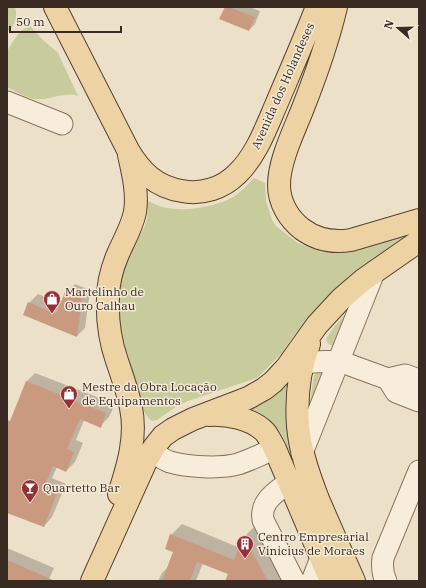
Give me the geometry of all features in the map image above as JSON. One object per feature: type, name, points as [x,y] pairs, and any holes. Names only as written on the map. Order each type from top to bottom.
[{"type":"main road","name":"Avenida dos Holandeses","points":[[128,150],[144,173],[159,183],[174,190],[186,192],[204,191],[216,187],[232,178],[249,160],[263,134],[318,7]]},
{"type":"main road","points":[[336,7],[319,63],[284,157],[279,186],[282,204],[286,212],[299,227],[314,236],[329,241],[351,240],[419,220]]},
{"type":"main road","points":[[60,11],[128,150],[135,184],[136,204],[134,213],[128,233],[118,254],[108,286],[107,308],[112,345],[131,408],[133,421],[131,449],[127,468],[93,580]]},
{"type":"main road","points":[[93,580],[151,451],[163,436],[182,424],[258,393],[273,382],[295,365],[309,343],[317,325],[352,288],[419,240]]},
{"type":"main road","points":[[379,268],[419,251]]},
{"type":"main road","points":[[295,365],[300,379],[297,409],[302,453],[326,519],[354,581]]},
{"type":"main road","points":[[204,415],[229,416],[249,422],[265,433],[275,449],[331,581]]},
{"type":"street","points":[[7,102],[62,124]]},
{"type":"street","points":[[302,453],[379,268]]},
{"type":"street","points":[[295,365],[313,362],[339,361],[388,379],[405,375],[419,380]]},
{"type":"street","points":[[388,379],[396,392],[419,401]]},
{"type":"street","points":[[151,451],[168,461],[209,467],[236,465],[275,449]]},
{"type":"street","points":[[386,581],[382,567],[383,558],[419,471]]},
{"type":"street","points":[[289,482],[268,499],[263,508],[262,520],[294,581]]},
{"type":"street","points":[[312,581],[321,558]]},
{"type":"green space","points":[[7,7],[15,7],[16,14],[14,24],[7,32]]},
{"type":"green space","points":[[30,26],[58,53],[78,96],[68,94],[42,99],[33,99],[7,87],[7,51],[22,30]]},
{"type":"green space","points":[[254,178],[265,183],[266,201],[272,220],[276,226],[298,243],[314,249],[340,251],[409,233],[350,275],[311,315],[282,353],[257,378],[188,401],[177,406],[157,420],[152,421],[146,414],[139,401],[113,310],[128,254],[145,226],[148,201],[163,207],[174,209],[191,209],[206,206],[228,200],[241,191]]},
{"type":"green space","points":[[357,302],[337,348],[330,345],[326,339],[334,327]]},
{"type":"green space","points":[[325,367],[309,408],[314,375]]},
{"type":"green space","points":[[291,378],[298,467],[296,472],[286,443],[277,428],[266,419],[245,409]]},
{"type":"building","points":[[225,7],[229,7],[255,17],[249,31],[219,19]]},
{"type":"building","name":"Martelinho de Ouro Calhau","points":[[65,292],[82,299],[77,337],[23,315],[28,302],[56,314]]},
{"type":"building","points":[[26,381],[106,413],[101,428],[80,419],[67,449],[74,452],[66,472],[53,466],[44,487],[57,493],[44,527],[7,513],[7,420],[10,421]]},
{"type":"building","points":[[170,534],[234,560],[243,536],[268,581],[225,581],[228,574],[197,562],[190,581],[162,581],[173,552],[165,549]]},
{"type":"building","points":[[7,560],[55,581],[7,581]]},
{"type":"place","name":"Martelinho de Ouro Calhau","points":[[52,314]]},
{"type":"place","name":"Mestre da Obra Locação de Equipamentos","points":[[69,409]]},
{"type":"place","name":"Quartetto Bar","points":[[30,503]]},
{"type":"place","name":"Centro Empresarial Vinicius de Moraes","points":[[245,559]]}]
